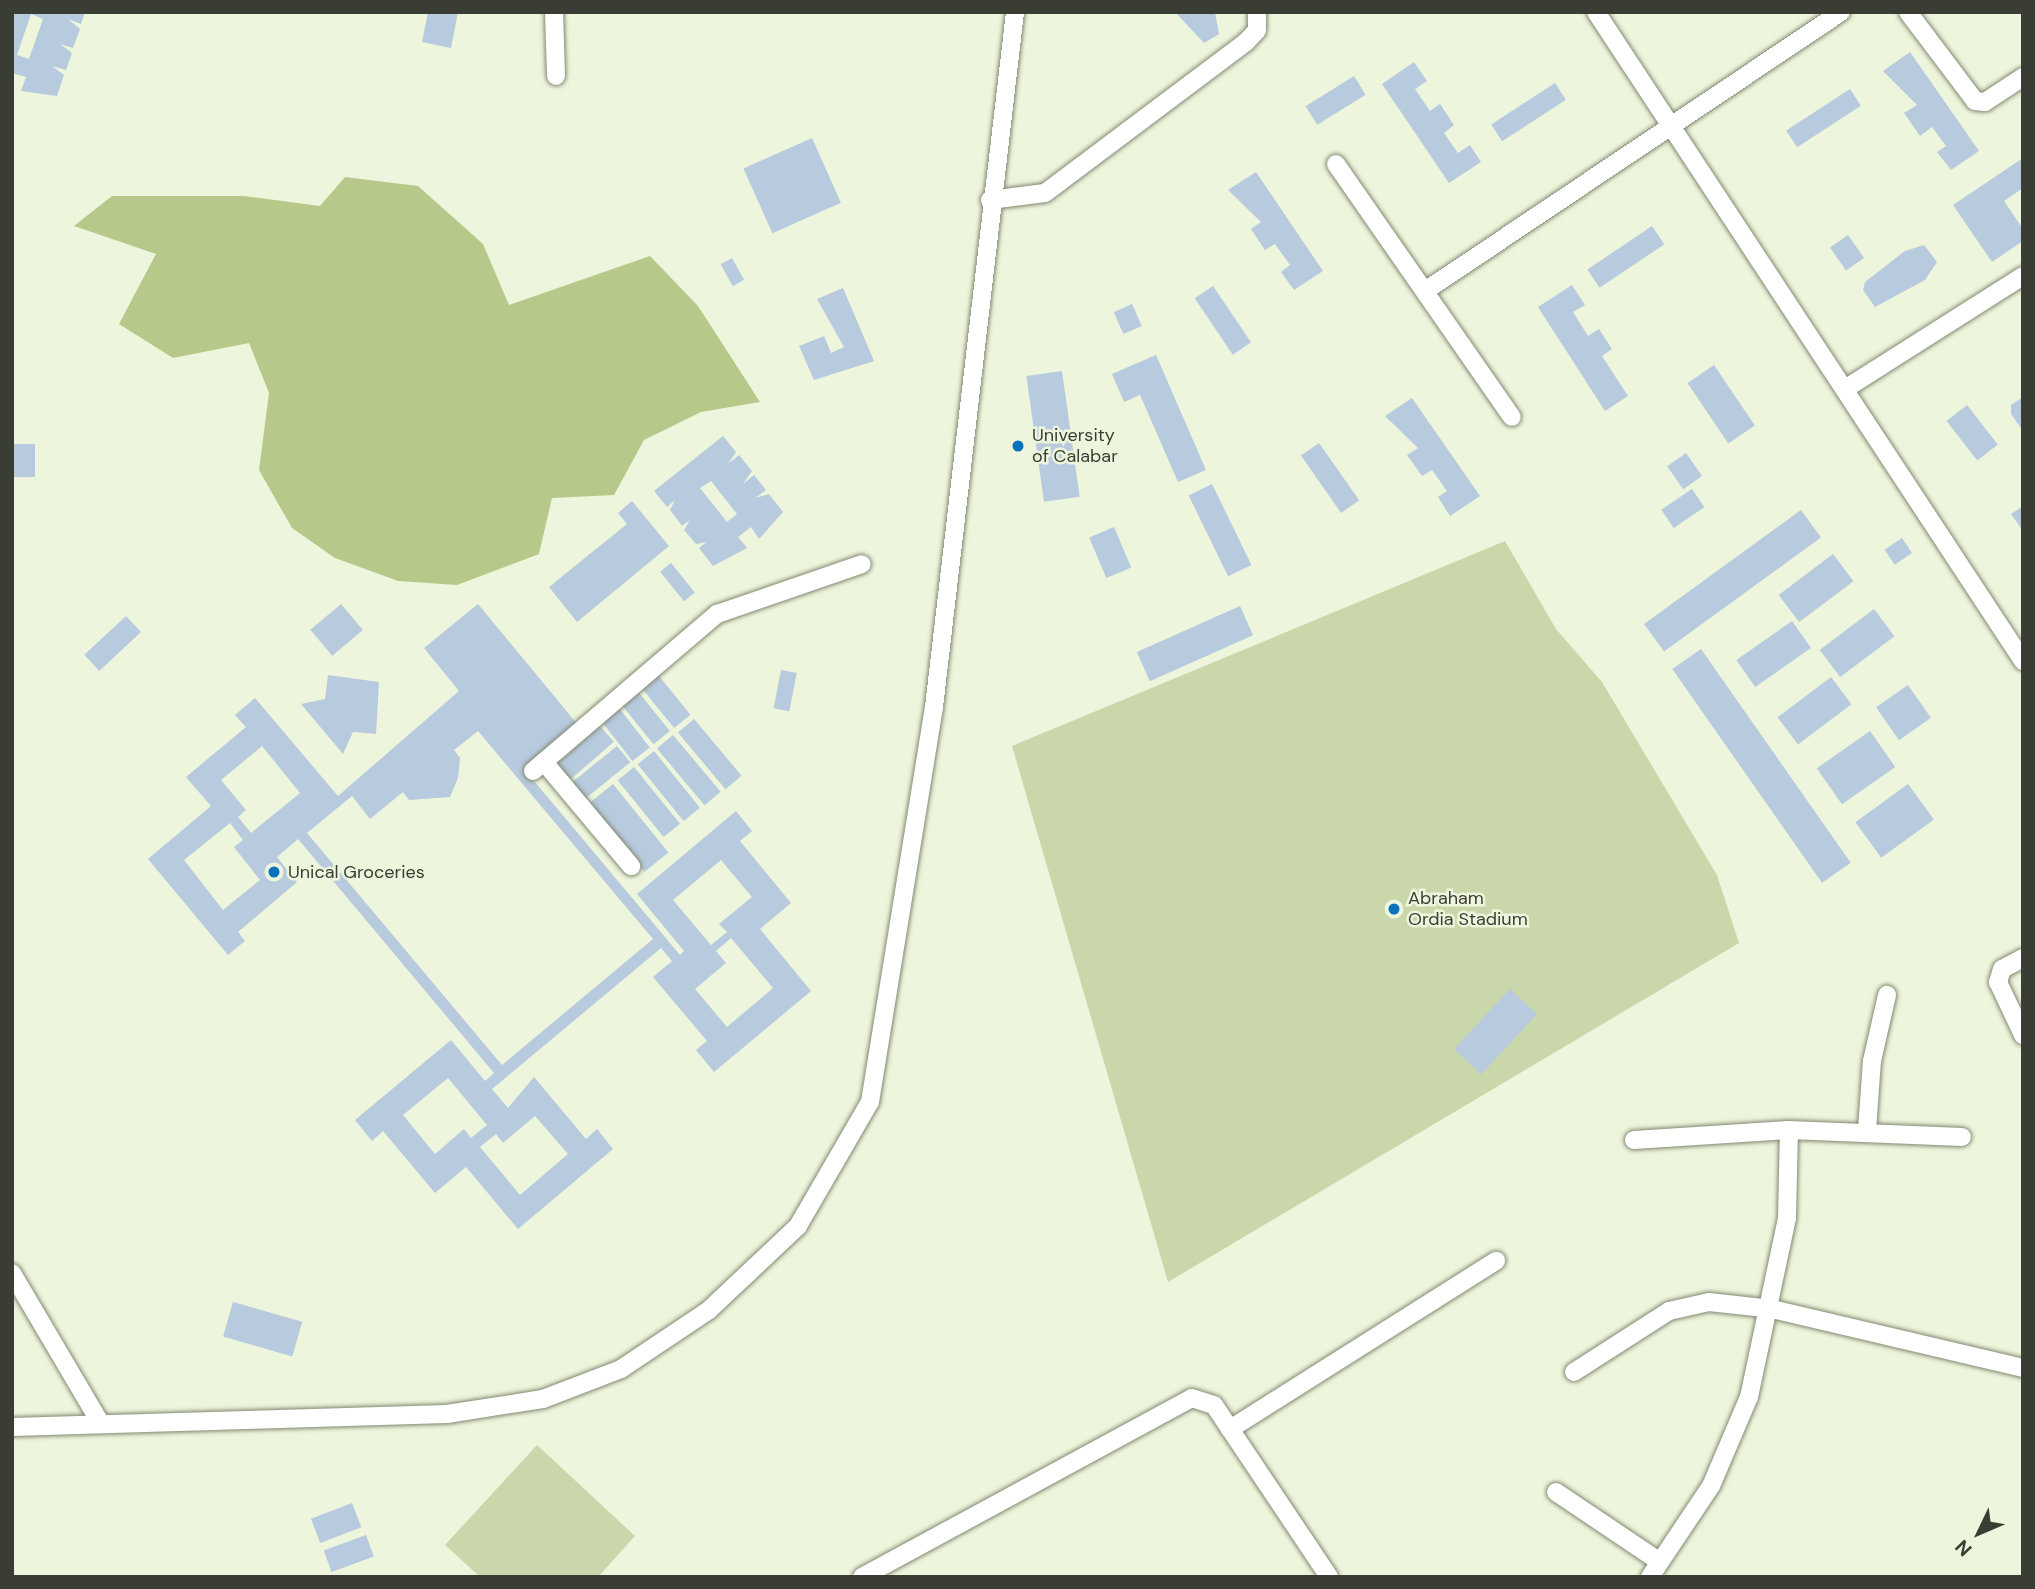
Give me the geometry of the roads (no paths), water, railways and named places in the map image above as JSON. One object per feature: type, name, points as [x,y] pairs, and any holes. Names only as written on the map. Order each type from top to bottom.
[{"type":"street","points":[[554,12],[556,76]]},
{"type":"street","points":[[12,1427],[447,1414],[543,1399],[621,1369],[699,1317],[798,1226],[870,1102],[934,707],[990,200],[1015,12]]},
{"type":"street","points":[[990,200],[1045,193],[1246,42],[1256,30],[1256,12]]},
{"type":"street","points":[[1596,12],[1848,387],[2023,662]]},
{"type":"street","points":[[1425,291],[1841,12]]},
{"type":"street","points":[[1908,12],[1975,101],[1985,102],[2023,77]]},
{"type":"street","points":[[1336,164],[1512,417]]},
{"type":"street","points":[[1848,387],[2022,279]]},
{"type":"street","points":[[631,866],[539,766],[716,614],[862,564]]},
{"type":"street","points":[[2023,958],[2002,969],[1998,982],[2023,1035]]},
{"type":"street","points":[[1867,1130],[1872,1060],[1887,995]]},
{"type":"street","points":[[1556,1492],[1655,1569],[1732,1443],[1772,1309],[1787,1218],[1789,1130]]},
{"type":"street","points":[[1634,1140],[1789,1130],[1867,1130],[1962,1138]]},
{"type":"street","points":[[1230,1429],[1496,1261]]},
{"type":"street","points":[[12,1273],[101,1424]]},
{"type":"street","points":[[1574,1372],[1690,1303],[1772,1309],[2023,1368]]},
{"type":"street","points":[[862,1577],[1192,1398],[1214,1405],[1329,1577]]},
{"type":"place","name":"University of Calabar","points":[[1018,446]]},
{"type":"place","name":"Unical Groceries","points":[[274,872]]},
{"type":"place","name":"Abraham Ordia Stadium","points":[[1394,909]]}]
